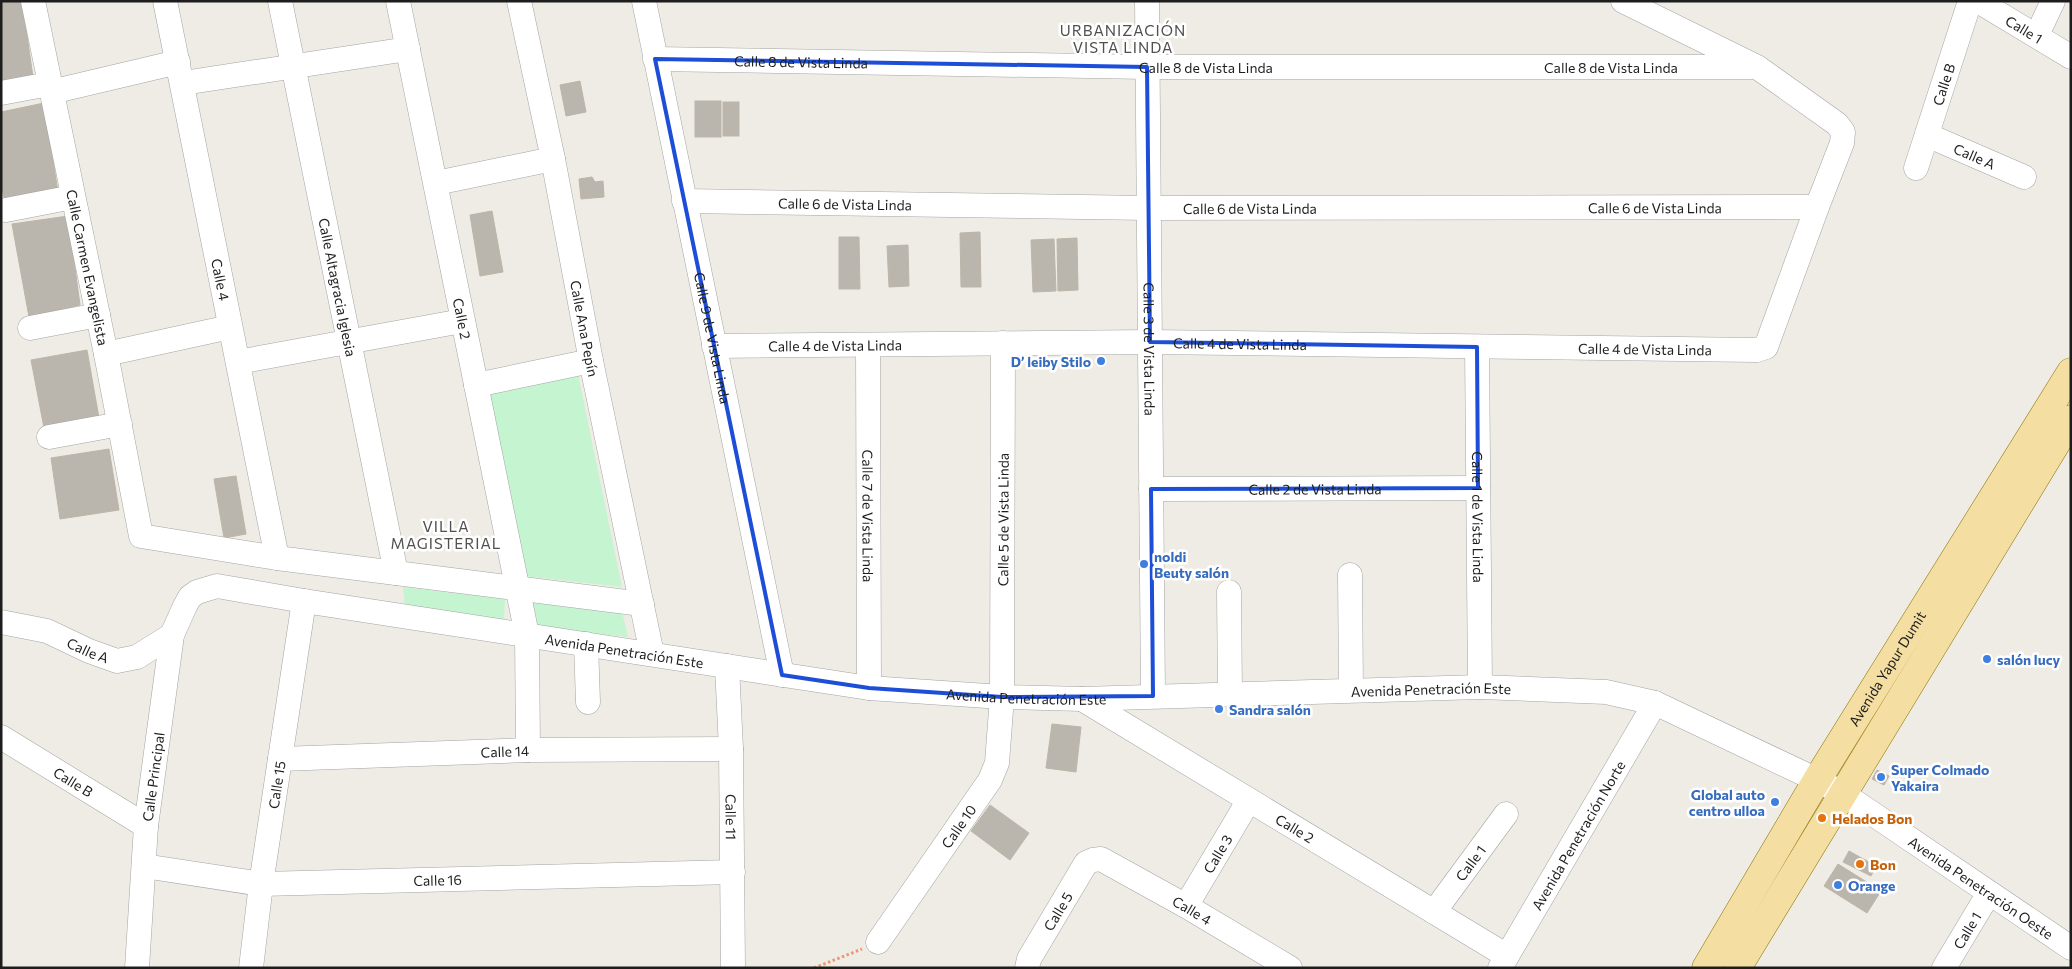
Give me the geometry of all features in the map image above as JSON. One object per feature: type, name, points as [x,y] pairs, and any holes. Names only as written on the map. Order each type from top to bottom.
[{"type":"main road","name":"Avenida Yapur Dumit","points":[[1706,968],[1817,780],[2071,372]]},
{"type":"main road","name":"Avenida Yapur Dumit","points":[[1737,968],[2071,418]]},
{"type":"street","name":"Calle Carmen Evangelista","points":[[33,1],[106,354],[141,536],[277,558]]},
{"type":"street","name":"Calle 4","points":[[165,1],[277,558]]},
{"type":"street","name":"Calle Altagracia Iglesia","points":[[280,1],[396,573]]},
{"type":"street","name":"Calle 2","points":[[398,1],[526,636],[528,750]]},
{"type":"street","name":"Calle Ana Pepín","points":[[520,1],[591,361],[652,654]]},
{"type":"street","name":"Calle 9 de Vista Linda","points":[[644,1],[782,675]]},
{"type":"street","name":"Calle 3 de Vista Linda","points":[[1147,1],[1153,696]]},
{"type":"street","points":[[1623,1],[1757,67],[1837,124],[1843,132],[1842,143],[1817,207]]},
{"type":"street","name":"Calle B","points":[[1916,168],[1970,1]]},
{"type":"street","name":"Calle 1","points":[[1978,1],[2071,57]]},
{"type":"street","points":[[2037,35],[2053,1]]},
{"type":"street","points":[[1,93],[180,73],[294,67],[408,49]]},
{"type":"street","name":"Calle 8 de Vista Linda","points":[[655,59],[1147,67],[1757,67]]},
{"type":"street","name":"Calle A","points":[[1927,135],[2024,177]]},
{"type":"street","points":[[436,182],[552,159]]},
{"type":"street","points":[[6,210],[73,198]]},
{"type":"street","name":"Calle 6 de Vista Linda","points":[[684,201],[1148,208],[1817,207]]},
{"type":"street","name":"Calle 4 de Vista Linda","points":[[714,346],[1150,342],[1757,350],[1766,347],[1770,340],[1817,207]]},
{"type":"street","points":[[30,328],[98,315]]},
{"type":"street","points":[[238,362],[462,321]]},
{"type":"street","points":[[106,354],[230,327]]},
{"type":"street","name":"Calle 5 de Vista Linda","points":[[1002,697],[1003,343]]},
{"type":"street","name":"Calle 7 de Vista Linda","points":[[868,344],[870,688]]},
{"type":"street","name":"Calle 1 de Vista Linda","points":[[1477,347],[1480,687]]},
{"type":"street","points":[[476,385],[591,361]]},
{"type":"street","points":[[49,437],[120,424]]},
{"type":"street","name":"Calle 2 de Vista Linda","points":[[1151,489],[1478,488]]},
{"type":"street","points":[[277,558],[642,604]]},
{"type":"street","points":[[1350,575],[1351,690]]},
{"type":"street","name":"Avenida Penetración Este","points":[[197,592],[217,586],[526,636],[870,688],[1002,697],[1082,699],[1480,687],[1606,692],[1655,703],[1842,793]]},
{"type":"street","name":"Calle Principal","points":[[137,968],[146,826],[172,635],[190,597],[197,592]]},
{"type":"street","points":[[1229,592],[1230,694]]},
{"type":"street","name":"Calle 15","points":[[251,968],[261,884],[304,601]]},
{"type":"street","name":"Calle A","points":[[1,622],[47,631],[89,651],[117,661],[137,657],[172,635]]},
{"type":"street","points":[[586,644],[588,702]]},
{"type":"street","name":"Calle 11","points":[[727,666],[731,749],[733,968]]},
{"type":"street","name":"Calle 10","points":[[878,942],[994,772],[997,763],[1002,697]]},
{"type":"street","name":"Calle 2","points":[[1082,699],[1434,912],[1503,962]]},
{"type":"street","name":"Avenida Penetración Norte","points":[[1503,962],[1655,703]]},
{"type":"street","name":"Calle B","points":[[1,737],[146,826]]},
{"type":"street","name":"Calle 14","points":[[280,759],[528,750],[731,749]]},
{"type":"street","name":"Avenida Penetración Oeste","points":[[1842,793],[2071,948]]},
{"type":"street","name":"Calle 3","points":[[1186,906],[1249,800]]},
{"type":"street","name":"Calle 1","points":[[1434,912],[1506,814]]},
{"type":"street","name":"Calle 4","points":[[1093,860],[1101,859],[1186,906],[1290,968]]},
{"type":"street","name":"Calle 5","points":[[1027,967],[1029,959],[1086,863],[1093,860]]},
{"type":"street","name":"Calle 16","points":[[144,866],[261,884],[733,872]]},
{"type":"street","name":"Calle 1","points":[[1944,968],[1989,893]]},
{"type":"path","points":[[814,968],[878,942]]},
{"type":"highlighted area","points":[[655,59],[1147,67],[1150,342],[1477,347],[1478,488],[1151,489],[1153,696],[1002,697],[869,688],[782,675]]},
{"type":"green space","points":[[578,374],[622,587],[524,576],[486,390]]},
{"type":"green space","points":[[403,587],[505,599],[504,620],[405,607]]},
{"type":"green space","points":[[532,602],[622,611],[628,637],[537,627]]},
{"type":"building","points":[[1,1],[22,1],[34,84],[1,88]]},
{"type":"building","points":[[580,81],[586,112],[566,116],[560,85]]},
{"type":"building","points":[[695,101],[721,101],[721,137],[695,137]]},
{"type":"building","points":[[723,102],[739,102],[739,136],[723,136]]},
{"type":"building","points":[[44,103],[58,192],[5,202],[1,184],[1,112]]},
{"type":"building","points":[[592,177],[595,182],[603,181],[604,197],[581,199],[579,179]]},
{"type":"building","points":[[492,211],[503,272],[480,276],[470,215]]},
{"type":"building","points":[[68,216],[80,305],[29,317],[12,224]]},
{"type":"building","points":[[980,232],[981,287],[961,287],[960,233]]},
{"type":"building","points":[[839,237],[859,237],[860,289],[839,289]]},
{"type":"building","points":[[1077,238],[1078,290],[1058,291],[1057,239]]},
{"type":"building","points":[[1054,239],[1056,291],[1033,292],[1031,240]]},
{"type":"building","points":[[908,245],[909,286],[889,287],[887,246]]},
{"type":"building","points":[[87,350],[99,418],[44,428],[31,360]]},
{"type":"building","points":[[109,449],[119,510],[60,519],[51,458]]},
{"type":"building","points":[[236,476],[246,534],[224,538],[214,479]]},
{"type":"building","points":[[1052,724],[1081,727],[1076,772],[1046,768]]},
{"type":"building","name":"Super Colmado Yakaira","points":[[1877,770],[1889,776],[1884,785],[1872,779]]},
{"type":"building","points":[[990,805],[1029,833],[1010,860],[971,831]]},
{"type":"building","name":"Bon","points":[[1849,851],[1876,866],[1871,876],[1843,862]]},
{"type":"building","points":[[1838,864],[1881,891],[1867,913],[1824,886]]},
{"type":"place","name":"D’ leiby Stilo","points":[[1101,361]]},
{"type":"place","name":"noldi Beuty salón","points":[[1144,564]]},
{"type":"place","name":"salón lucy","points":[[1987,659]]},
{"type":"place","name":"Sandra salón","points":[[1219,709]]},
{"type":"place","name":"Super Colmado Yakaira","points":[[1881,777]]},
{"type":"place","name":"Global auto centro ulloa","points":[[1775,802]]},
{"type":"place","name":"Helados Bon","points":[[1822,818]]},
{"type":"place","name":"Bon","points":[[1860,864]]},
{"type":"place","name":"Orange","points":[[1838,885]]},
{"type":"district","name":"URBANIZACIÓN VISTA LINDA","points":[[1123,38]]},
{"type":"district","name":"VILLA MAGISTERIAL","points":[[446,534]]}]
